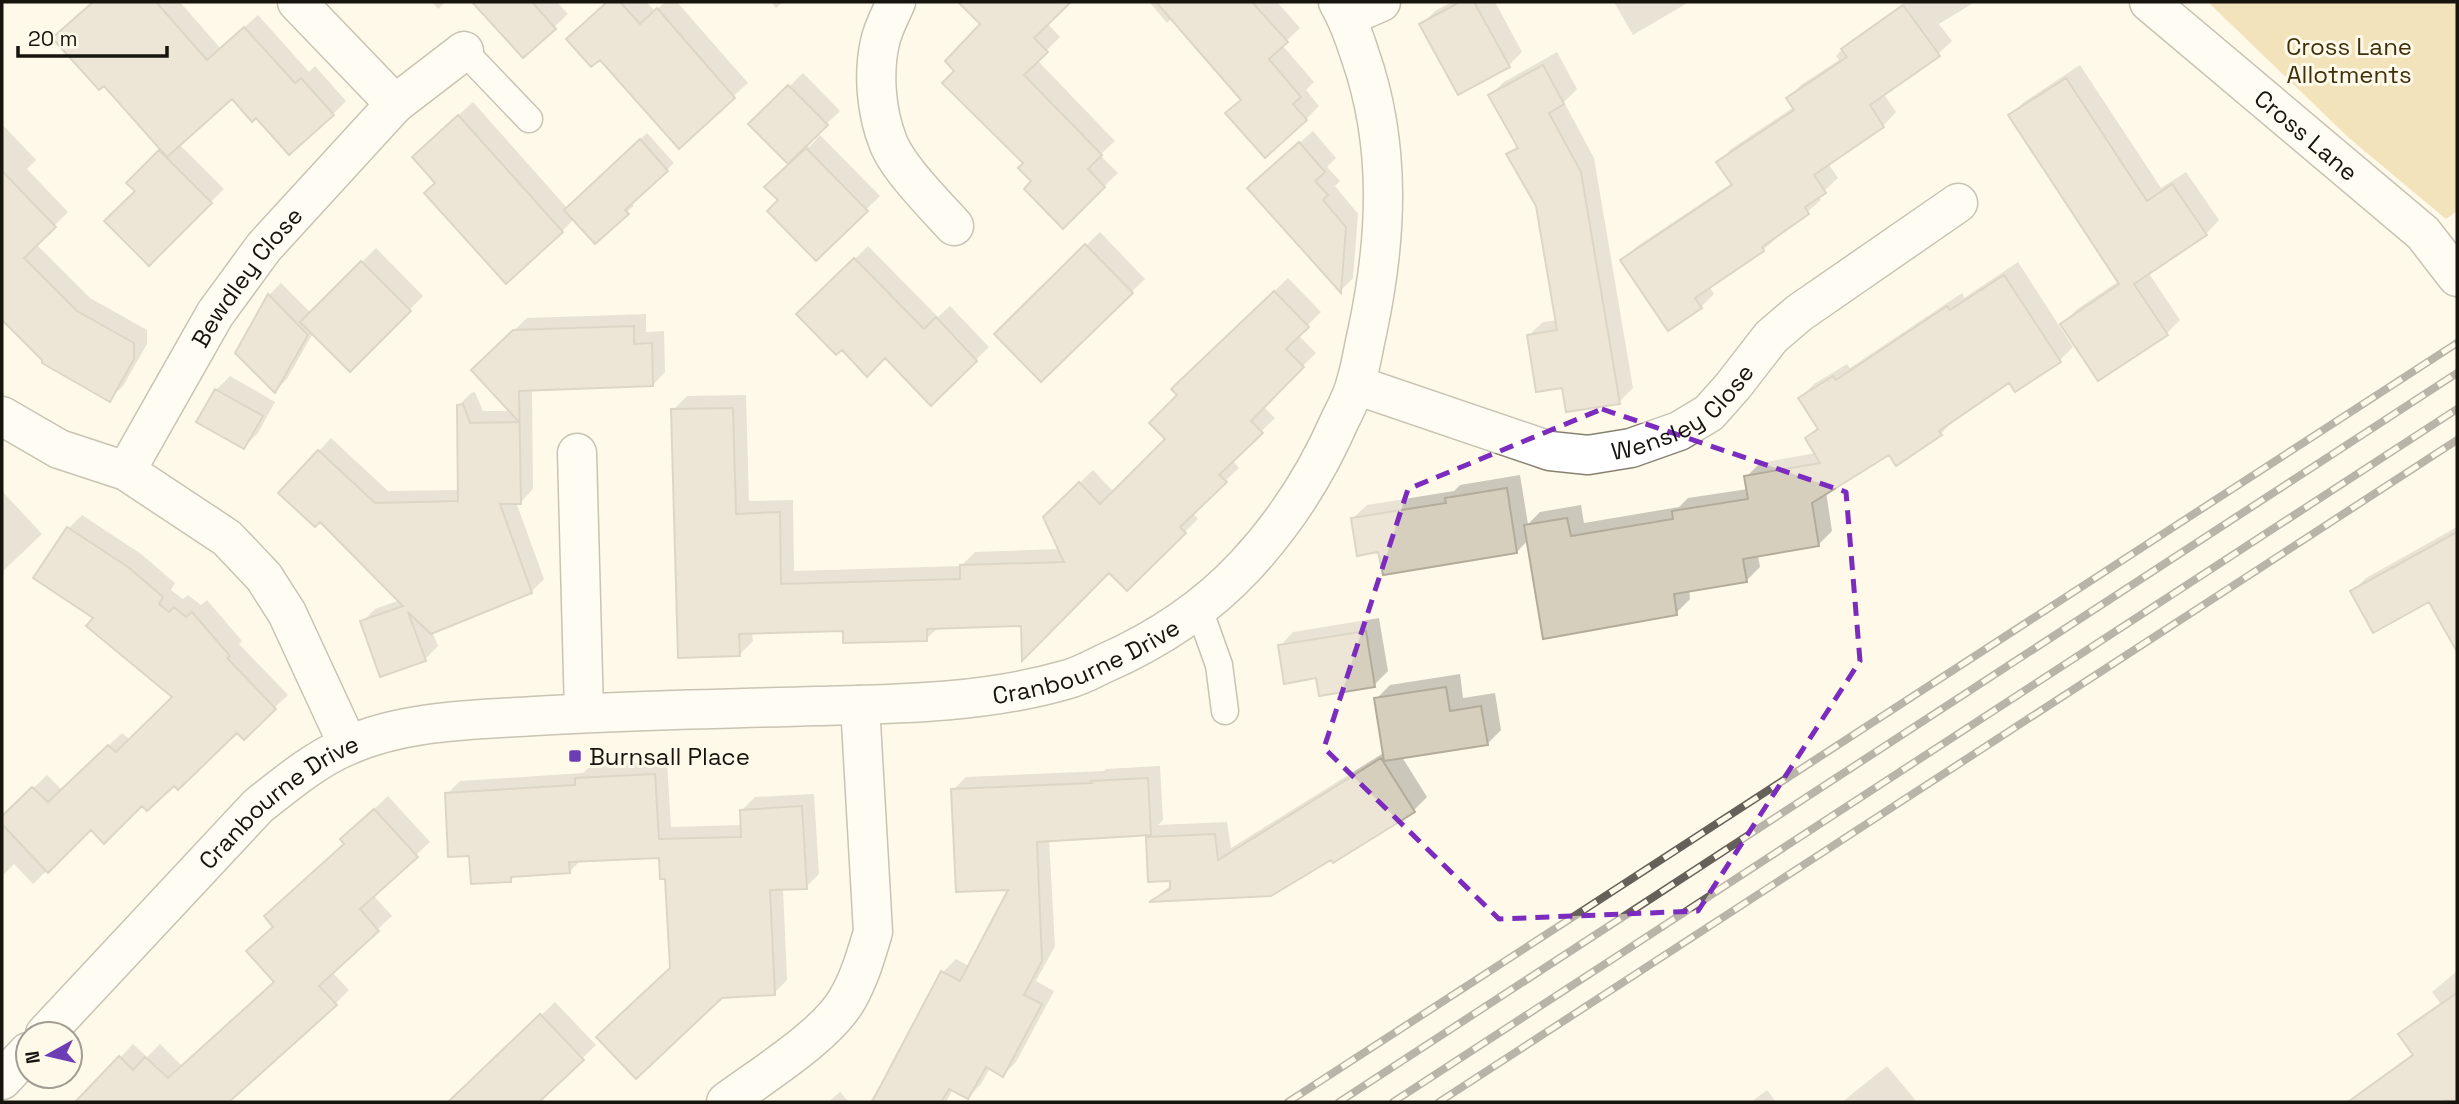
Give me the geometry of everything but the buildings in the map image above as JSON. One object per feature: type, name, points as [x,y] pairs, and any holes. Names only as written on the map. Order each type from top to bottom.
[{"type":"street","points":[[297,2],[396,104]]},
{"type":"street","points":[[896,2],[880,40],[877,71],[878,104],[888,144],[912,178],[954,226]]},
{"type":"street","name":"Cross Lane","points":[[2149,2],[2423,233],[2457,277]]},
{"type":"street","name":"Cranbourne Drive","points":[[58,1020],[258,806],[298,774],[348,745],[401,729],[461,721],[584,713],[948,701],[1021,690],[1069,680],[1123,656],[1179,624],[1220,593],[1293,509],[1324,457],[1356,385],[1378,283],[1384,230],[1383,156],[1355,7]]},
{"type":"street","name":"Bewdley Close","points":[[126,471],[215,314],[264,247],[396,104],[464,51]]},
{"type":"street","name":"Wensley Close","points":[[1356,385],[1550,451],[1588,455],[1631,448],[1679,431],[1709,413],[1781,328],[1958,203]]},
{"type":"street","points":[[2,416],[59,449],[126,471],[227,538],[264,577],[287,613],[348,745]]},
{"type":"street","points":[[577,453],[584,713]]},
{"type":"street","points":[[726,1102],[822,1030],[847,1000],[863,966],[873,932],[860,705]]},
{"type":"street","points":[[2,1080],[14,1067]]},
{"type":"lane","points":[[464,51],[529,118]]},
{"type":"lane","points":[[1199,609],[1219,665],[1225,711]]},
{"type":"highlighted area","points":[[1602,409],[1846,492],[1860,661],[1698,911],[1499,919],[1324,748],[1408,489]]},
{"type":"green space","name":"Cross Lane Allotments","points":[[2208,2],[2457,2],[2457,211],[2446,219],[2349,138]]},
{"type":"railway","points":[[1288,1102],[2457,343]]},
{"type":"railway","points":[[1339,1102],[2457,373]]},
{"type":"railway","points":[[1393,1102],[2457,409]]},
{"type":"railway","points":[[1439,1102],[2457,440]]},
{"type":"place","name":"Burnsall Place","points":[[575,756]]}]
